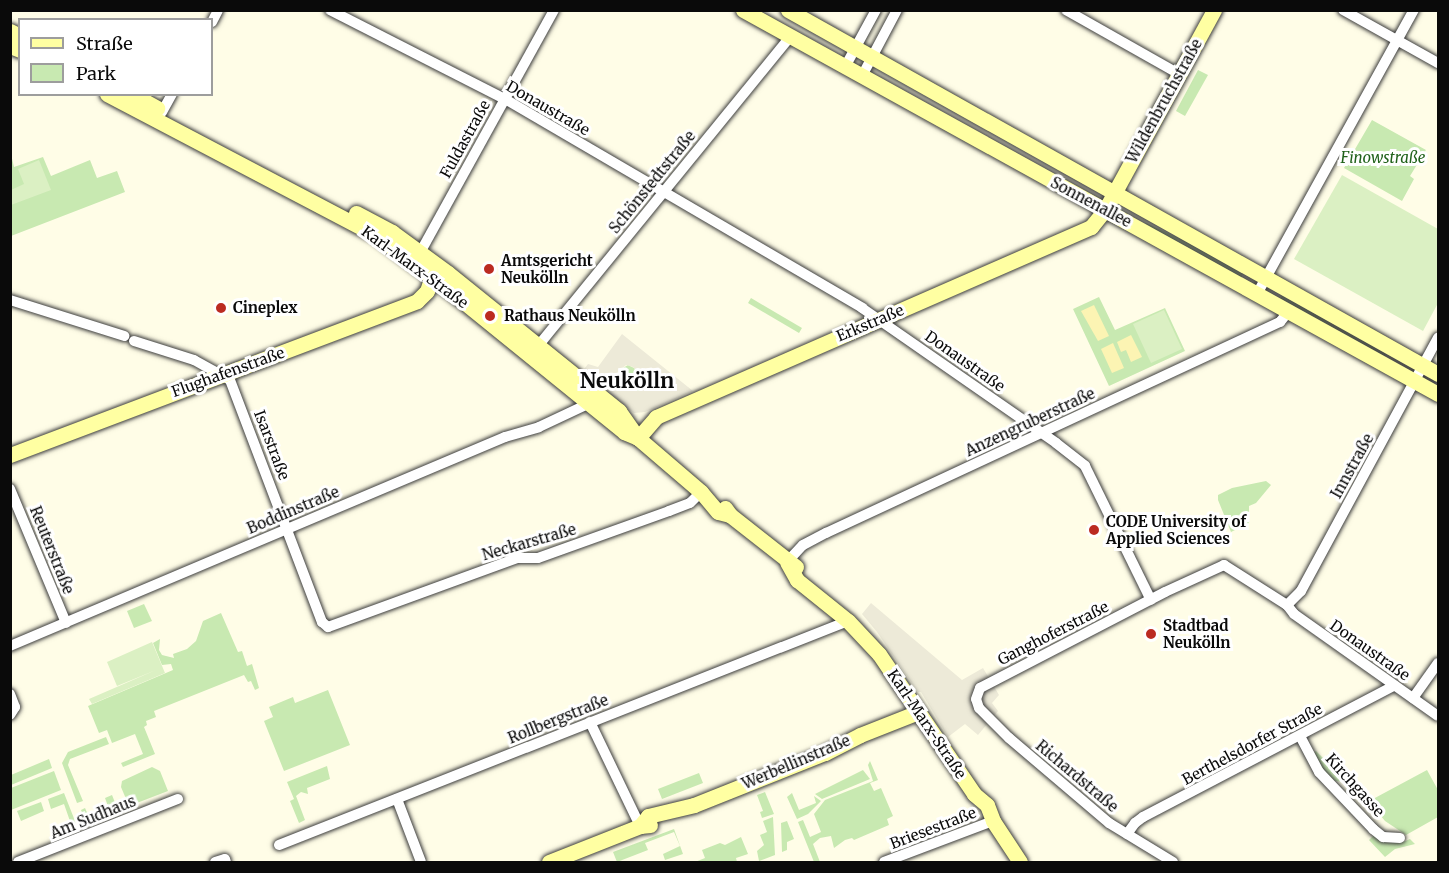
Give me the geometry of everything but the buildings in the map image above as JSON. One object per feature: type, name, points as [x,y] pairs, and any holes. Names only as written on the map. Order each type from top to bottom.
[{"type":"main road","name":"Sonnenallee","points":[[743,10],[1438,394]]},
{"type":"main road","name":"Sonnenallee","points":[[788,10],[1438,374]]},
{"type":"main road","name":"Wildenbruchstraße","points":[[1105,210],[1214,10]]},
{"type":"main road","name":"Karl-Marx-Straße","points":[[112,96],[160,116],[380,225],[420,251],[619,411],[638,438],[701,492],[717,501],[730,515],[787,562],[803,571],[862,621],[879,654],[974,794],[979,810],[993,821],[1020,862]]},
{"type":"main road","name":"Karl-Marx-Straße","points":[[135,96],[160,116],[361,226],[432,276],[624,432],[638,438]]},
{"type":"main road","name":"Erkstraße","points":[[638,438],[656,417],[1091,227],[1105,210]]},
{"type":"main road","points":[[420,251],[432,276],[453,278]]},
{"type":"main road","name":"Flughafenstraße","points":[[10,455],[417,301],[427,291],[432,276]]},
{"type":"main road","name":"Karl-Marx-Straße","points":[[787,562],[797,580],[848,621],[879,654]]},
{"type":"main road","name":"Werbellinstraße","points":[[549,862],[640,826],[648,816],[660,811],[674,811],[825,753],[860,735],[918,712]]},
{"type":"street","name":"Donaustraße","points":[[330,10],[505,99],[879,319],[1042,434],[1085,466],[1151,600],[1224,565],[1287,605],[1294,614],[1438,716]]},
{"type":"street","name":"Fuldastraße","points":[[420,251],[554,10]]},
{"type":"street","points":[[845,67],[876,10]]},
{"type":"street","points":[[862,76],[897,10]]},
{"type":"street","points":[[1066,10],[1179,74]]},
{"type":"street","points":[[1343,10],[1438,63]]},
{"type":"street","points":[[1257,294],[1414,10]]},
{"type":"street","name":"Schönstedtstraße","points":[[538,346],[790,37]]},
{"type":"street","points":[[160,116],[171,96]]},
{"type":"street","points":[[10,300],[194,360],[223,374]]},
{"type":"street","name":"Anzengruberstraße","points":[[787,562],[803,545],[826,533],[1280,322],[1288,312]]},
{"type":"street","name":"Innstraße","points":[[1287,605],[1301,591],[1438,338]]},
{"type":"street","name":"Isarstraße","points":[[223,374],[233,386],[322,622],[328,627]]},
{"type":"street","name":"Boddinstraße","points":[[10,646],[505,437],[539,427],[588,404]]},
{"type":"street","name":"Reuterstraße","points":[[10,489],[66,623]]},
{"type":"street","name":"Neckarstraße","points":[[328,627],[335,627],[518,558],[538,558],[669,511],[690,503],[701,492]]},
{"type":"street","name":"Ganghoferstraße","points":[[976,699],[985,684],[1151,600]]},
{"type":"street","name":"Rollbergstraße","points":[[279,845],[848,621]]},
{"type":"street","points":[[1413,698],[1438,663]]},
{"type":"street","name":"Berthelsdorfer Straße","points":[[1127,834],[1143,817],[1395,685]]},
{"type":"street","points":[[10,694],[15,707],[10,716]]},
{"type":"street","name":"Richardstraße","points":[[976,699],[979,708],[1009,738],[1109,823],[1173,862]]},
{"type":"street","points":[[590,723],[640,826]]},
{"type":"street","name":"Kirchgasse","points":[[1300,736],[1319,772],[1331,785],[1381,836],[1400,838]]},
{"type":"street","name":"Am Sudhaus","points":[[18,862],[178,799]]},
{"type":"street","points":[[397,799],[421,862]]},
{"type":"street","name":"Briesestraße","points":[[884,862],[993,821]]},
{"type":"street","points":[[215,862],[225,859],[226,862]]},
{"type":"green space","points":[[1198,70],[1208,75],[1185,116],[1176,111]]},
{"type":"green space","name":"Finowstraße","points":[[1372,120],[1426,150],[1410,176],[1414,179],[1402,201],[1344,168]]},
{"type":"green space","points":[[10,150],[14,167],[43,157],[51,176],[90,160],[97,178],[117,171],[125,192],[11,236]]},
{"type":"green space","points":[[39,160],[51,190],[11,205],[11,190],[24,184],[18,169]]},
{"type":"green space","points":[[1342,175],[1438,229],[1438,303],[1423,331],[1294,259]]},
{"type":"green space","points":[[1146,223],[1244,272],[1241,277],[1145,225]]},
{"type":"green space","points":[[1283,294],[1388,352],[1385,357],[1280,299]]},
{"type":"green space","points":[[1099,297],[1115,330],[1165,308],[1185,351],[1109,386],[1073,309]]},
{"type":"green space","points":[[751,298],[802,328],[799,333],[748,303]]},
{"type":"green space","points":[[1164,310],[1182,349],[1151,363],[1133,324]]},
{"type":"green space","points":[[628,365],[636,369],[644,381],[641,391],[626,390],[620,385],[618,371]]},
{"type":"green space","points":[[1266,481],[1271,485],[1256,503],[1249,506],[1249,523],[1231,532],[1218,495],[1232,488]]},
{"type":"green space","points":[[144,604],[152,621],[134,628],[127,611]]},
{"type":"green space","points":[[221,613],[238,652],[242,651],[247,666],[252,664],[259,688],[255,690],[251,681],[248,682],[244,675],[154,711],[156,717],[146,721],[147,725],[144,727],[155,754],[123,767],[121,763],[143,754],[135,734],[112,743],[107,730],[99,733],[88,706],[173,670],[171,664],[162,665],[153,643],[160,639],[159,650],[162,655],[174,658],[173,654],[187,649],[196,641],[203,621]]},
{"type":"green space","points":[[152,642],[165,673],[92,704],[89,699],[156,670],[117,686],[107,662]]},
{"type":"green space","points":[[328,690],[350,745],[284,771],[264,721],[273,717],[269,707],[293,697],[295,703]]},
{"type":"green space","points":[[106,737],[109,744],[70,759],[68,765],[83,801],[77,803],[62,763],[68,752]]},
{"type":"green space","points":[[1316,751],[1346,782],[1334,781],[1326,773],[1313,753]]},
{"type":"green space","points":[[49,759],[52,768],[11,785],[11,775]]},
{"type":"green space","points":[[870,761],[878,780],[870,783],[874,791],[881,788],[893,816],[887,819],[889,825],[854,840],[852,838],[845,840],[834,848],[831,836],[820,838],[813,844],[820,862],[814,862],[798,822],[803,820],[810,837],[821,832],[814,814],[825,800],[873,781],[868,765]]},
{"type":"green space","points":[[327,766],[330,779],[307,788],[308,794],[301,792],[296,796],[305,820],[299,823],[290,801],[294,799],[287,782]]},
{"type":"green space","points":[[152,767],[160,771],[168,791],[129,806],[121,787],[122,781]]},
{"type":"green space","points":[[863,770],[870,779],[822,799],[815,794]]},
{"type":"green space","points":[[1427,770],[1438,790],[1438,817],[1406,835],[1385,821],[1376,810],[1381,805],[1373,799]]},
{"type":"green space","points":[[54,771],[61,790],[11,810],[11,788]]},
{"type":"green space","points":[[699,773],[703,783],[662,799],[658,789]]},
{"type":"green space","points":[[765,792],[774,814],[762,818],[760,812],[763,811],[757,795]]},
{"type":"green space","points":[[64,793],[77,826],[60,833],[58,830],[71,824],[64,804],[51,809],[48,799]]},
{"type":"green space","points":[[792,793],[799,810],[816,803],[814,796],[821,801],[808,814],[797,819],[787,797]]},
{"type":"green space","points":[[112,795],[118,810],[85,822],[81,810],[85,808],[89,817],[109,809],[105,798]]},
{"type":"green space","points":[[41,802],[44,811],[21,821],[17,811]]},
{"type":"green space","points":[[773,817],[775,855],[759,861],[757,851],[764,845],[760,835],[767,832],[763,821]]},
{"type":"green space","points":[[787,821],[794,839],[787,842],[787,850],[782,852],[781,823]]},
{"type":"green space","points":[[674,829],[683,854],[665,860],[663,854],[680,846],[674,832],[645,843],[648,850],[617,862],[613,852]]},
{"type":"green space","points":[[1374,835],[1382,842],[1403,842],[1410,839],[1415,844],[1395,849],[1385,857],[1369,840]]},
{"type":"green space","points":[[741,837],[748,854],[736,858],[737,862],[695,862],[705,858],[702,850],[720,843],[725,845]]},
{"type":"sand","points":[[1094,305],[1109,336],[1098,341],[1081,311]]},
{"type":"sand","points":[[1131,335],[1142,357],[1131,362],[1126,350],[1121,352],[1117,342]]},
{"type":"sand","points":[[1113,343],[1124,368],[1112,373],[1101,349]]},
{"type":"shaded area","points":[[622,334],[693,391],[645,412],[634,413],[581,373],[588,364],[598,367]],"holes":[[[626,365],[633,367],[644,381],[641,391],[627,391],[621,387],[617,373]]]},
{"type":"shaded area","points":[[871,603],[962,680],[983,668],[999,695],[992,703],[998,711],[978,735],[965,724],[948,737],[921,692],[918,692],[862,614]]},
{"type":"place","name":"Amtsgericht Neukölln","points":[[489,269]]},
{"type":"place","name":"Cineplex","points":[[221,308]]},
{"type":"place","name":"Rathaus Neukölln","points":[[490,316]]},
{"type":"place","name":"CODE University of Applied Sciences","points":[[1094,530]]},
{"type":"place","name":"Stadtbad Neukölln","points":[[1151,634]]},
{"type":"district","name":"Neukölln","points":[[627,381]]}]
